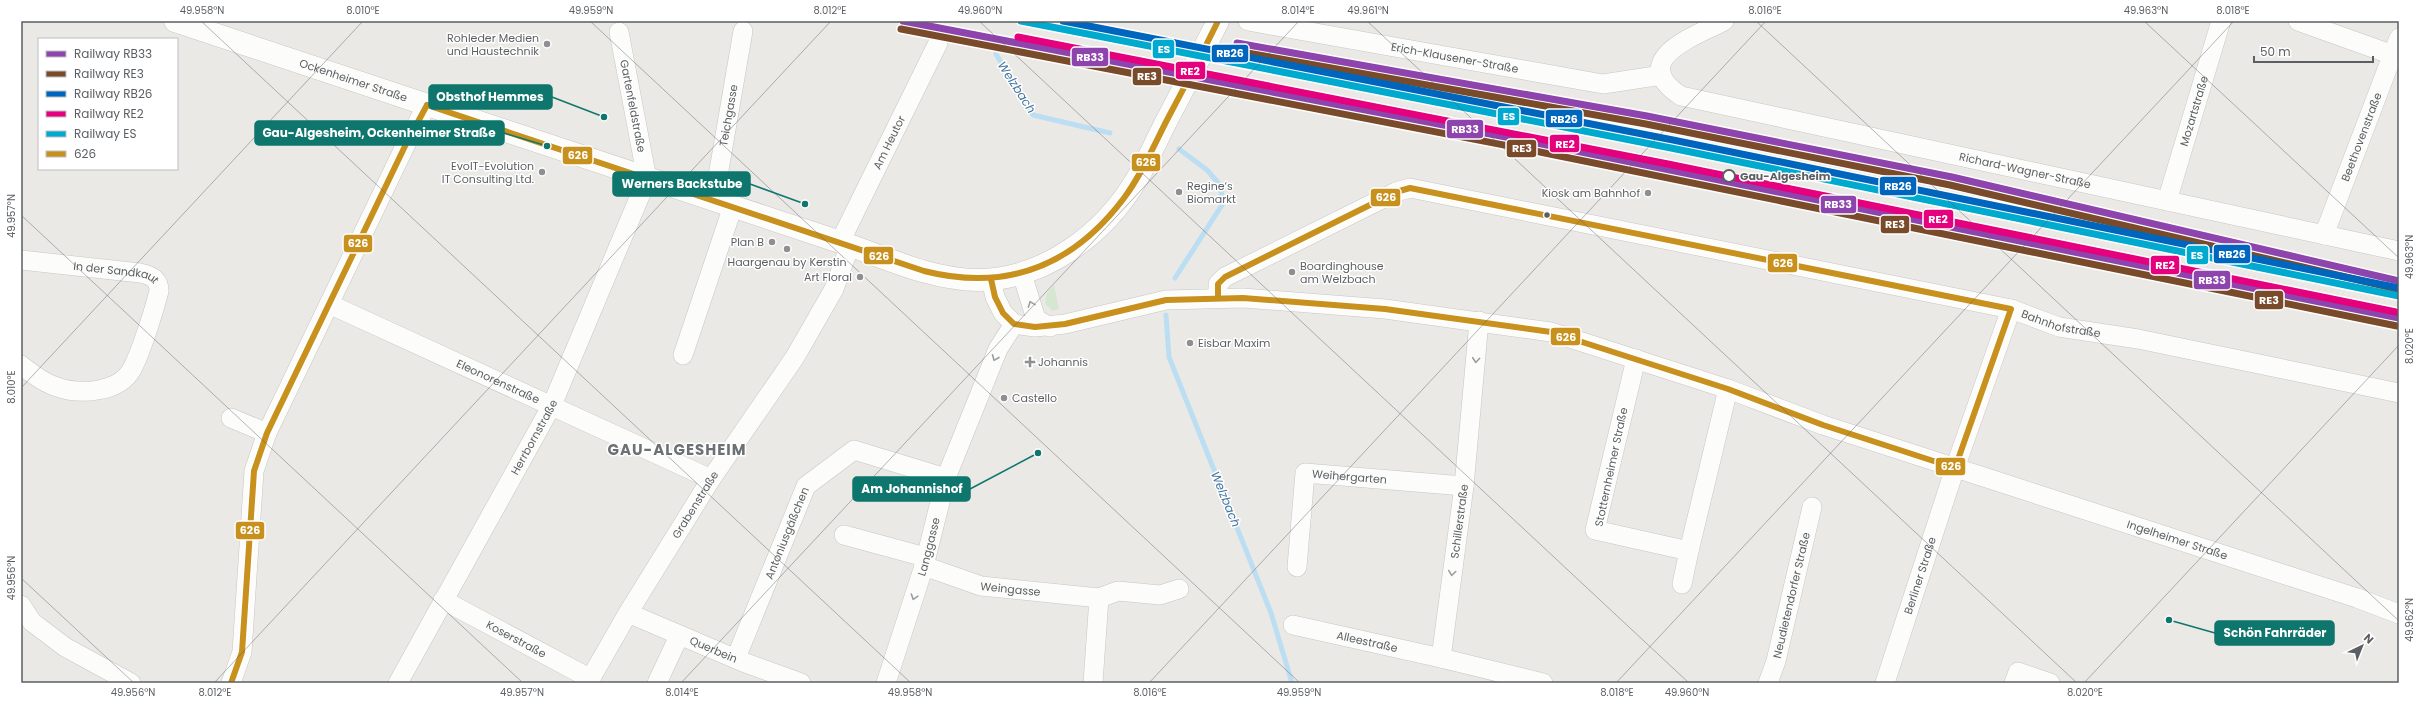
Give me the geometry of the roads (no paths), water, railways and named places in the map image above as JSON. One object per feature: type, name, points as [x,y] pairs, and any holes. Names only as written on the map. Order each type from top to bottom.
[{"type":"main road","name":"Ockenheimer Straße","points":[[175,21],[647,179],[845,243],[935,275],[976,280],[1022,274],[1051,262],[1075,246],[1115,208],[1137,178],[1218,21]]},
{"type":"street","name":"Erich-Klausener-Straße","points":[[1248,21],[1602,84],[1662,75]]},
{"type":"street","points":[[1662,75],[1660,67],[1662,60],[1670,50],[1724,21]]},
{"type":"street","name":"Mozartstraße","points":[[2167,201],[2222,21]]},
{"type":"street","points":[[2298,21],[2393,55]]},
{"type":"street","name":"Teichgasse","points":[[683,355],[723,203],[743,31]]},
{"type":"street","name":"Gartenfeldstraße","points":[[619,32],[647,179]]},
{"type":"street","name":"Beethovenstraße","points":[[2324,235],[2399,38]]},
{"type":"street","name":"Am Heutor","points":[[845,243],[938,43]]},
{"type":"street","name":"Richard-Wagner-Straße","points":[[1662,75],[1676,93],[1698,102],[2399,251]]},
{"type":"street","points":[[231,683],[242,652],[254,471],[266,432],[407,142],[427,106]]},
{"type":"street","name":"Herrbornstraße","points":[[398,683],[552,405],[647,179]]},
{"type":"street","name":"Bahnhofstraße","points":[[1218,298],[1218,284],[1225,277],[1396,192],[1410,188],[2011,309],[2059,327],[2138,339],[2399,393]]},
{"type":"street","name":"Grabenstraße","points":[[589,681],[628,613],[711,479],[795,357],[834,289],[845,243]]},
{"type":"street","name":"In der Sandkaut","points":[[21,365],[46,383],[70,390],[98,390],[118,382],[132,369],[159,292],[158,282],[154,278],[140,273],[22,265]]},
{"type":"street","points":[[1022,274],[1036,319],[1050,327]]},
{"type":"street","points":[[991,279],[995,298],[1003,313],[1014,324],[1050,327],[1166,300],[1218,298]]},
{"type":"street","name":"Ingelheimer Straße","points":[[1218,298],[1243,298],[1385,309],[1551,332],[1728,389],[1823,425],[2357,598],[2399,614]]},
{"type":"street","name":"Eleonorenstraße","points":[[329,304],[711,479]]},
{"type":"street","points":[[1955,468],[2011,309]]},
{"type":"street","name":"Schillerstraße","points":[[1441,658],[1464,486],[1479,321]]},
{"type":"street","name":"Langgasse","points":[[886,683],[925,562],[946,478],[998,349],[1014,324]]},
{"type":"street","name":"Stotternheimer Straße","points":[[1636,359],[1595,530],[1689,551]]},
{"type":"street","points":[[1682,584],[1728,389]]},
{"type":"street","points":[[231,418],[266,432]]},
{"type":"street","name":"Antoniusgäßchen","points":[[736,658],[806,486],[854,450],[946,478]]},
{"type":"street","name":"Berliner Straße","points":[[1885,683],[1955,468]]},
{"type":"street","name":"Weihergarten","points":[[1297,567],[1305,473],[1464,486]]},
{"type":"street","name":"Neudietendorfer Straße","points":[[1768,683],[1776,662],[1812,507]]},
{"type":"street","name":"Weingasse","points":[[844,535],[925,562],[981,586],[1099,598],[1118,591],[1160,595],[1179,589]]},
{"type":"street","points":[[1093,683],[1099,598]]},
{"type":"street","name":"Koserstraße","points":[[443,600],[589,681]]},
{"type":"street","points":[[21,605],[32,622],[65,647],[131,683]]},
{"type":"street","name":"Querbein","points":[[628,613],[679,636],[791,681]]},
{"type":"street","name":"Alleestraße","points":[[1293,626],[1441,658]]},
{"type":"street","points":[[657,683],[679,636]]},
{"type":"street","points":[[1441,658],[1487,676],[1543,683]]},
{"type":"street","points":[[2014,683],[2018,672],[2050,683]]},
{"type":"waterway","name":"Welzbach","points":[[996,54],[1033,115],[1110,133]]},
{"type":"waterway","name":"Welzbach","points":[[1175,278],[1222,205],[1221,186],[1207,170],[1179,149]]},
{"type":"waterway","name":"Welzbach","points":[[1166,315],[1169,357],[1271,613],[1292,683]]},
{"type":"railway","points":[[1360,98],[2399,305]]},
{"type":"rail line","name":"RB33","points":[[903,21],[1532,142],[2399,318]]},
{"type":"rail line","name":"ES","points":[[1021,21],[1671,148],[2399,296]]},
{"type":"rail line","name":"RB26","points":[[1063,21],[1673,140],[2399,288]]},
{"type":"rail line","name":"RE3","points":[[901,29],[1530,150],[2397,326]]},
{"type":"rail line","name":"RE2","points":[[1018,37],[1668,164],[2396,312]]},
{"type":"rail line","name":"RB33","points":[[1237,43],[1647,116],[1952,177],[2399,281]]},
{"type":"rail line","name":"RE3","points":[[1236,51],[1646,124],[1950,185],[2397,289]]},
{"type":"place","name":"Rohleder Medien und Haustechnik","points":[[547,44]]},
{"type":"place","name":"Obsthof Hemmes","points":[[604,117]]},
{"type":"place","name":"Gau-Algesheim, Ockenheimer Straße","points":[[547,146]]},
{"type":"place","name":"EvoIT-Evolution IT Consulting Ltd.","points":[[542,172]]},
{"type":"place","name":"Gau-Algesheim","points":[[1729,176]]},
{"type":"place","name":"Regine‘s Biomarkt","points":[[1179,192]]},
{"type":"place","name":"Kiosk am Bahnhof","points":[[1648,193]]},
{"type":"place","name":"Werners Backstube","points":[[805,204]]},
{"type":"place","name":"Plan B","points":[[772,242]]},
{"type":"place","name":"Haargenau by Kerstin","points":[[787,249]]},
{"type":"place","name":"Boardinghouse am Welzbach","points":[[1292,272]]},
{"type":"place","name":"Art Floral","points":[[860,277]]},
{"type":"place","name":"Eisbar Maxim","points":[[1190,343]]},
{"type":"place","name":"Johannis","points":[[1030,362]]},
{"type":"place","name":"Castello","points":[[1004,398]]},
{"type":"place","name":"Am Johannishof","points":[[1038,453]]},
{"type":"place","name":"Schön Fahrräder","points":[[2169,620]]},
{"type":"district","name":"GAU-ALGESHEIM","points":[[677,449]]}]
